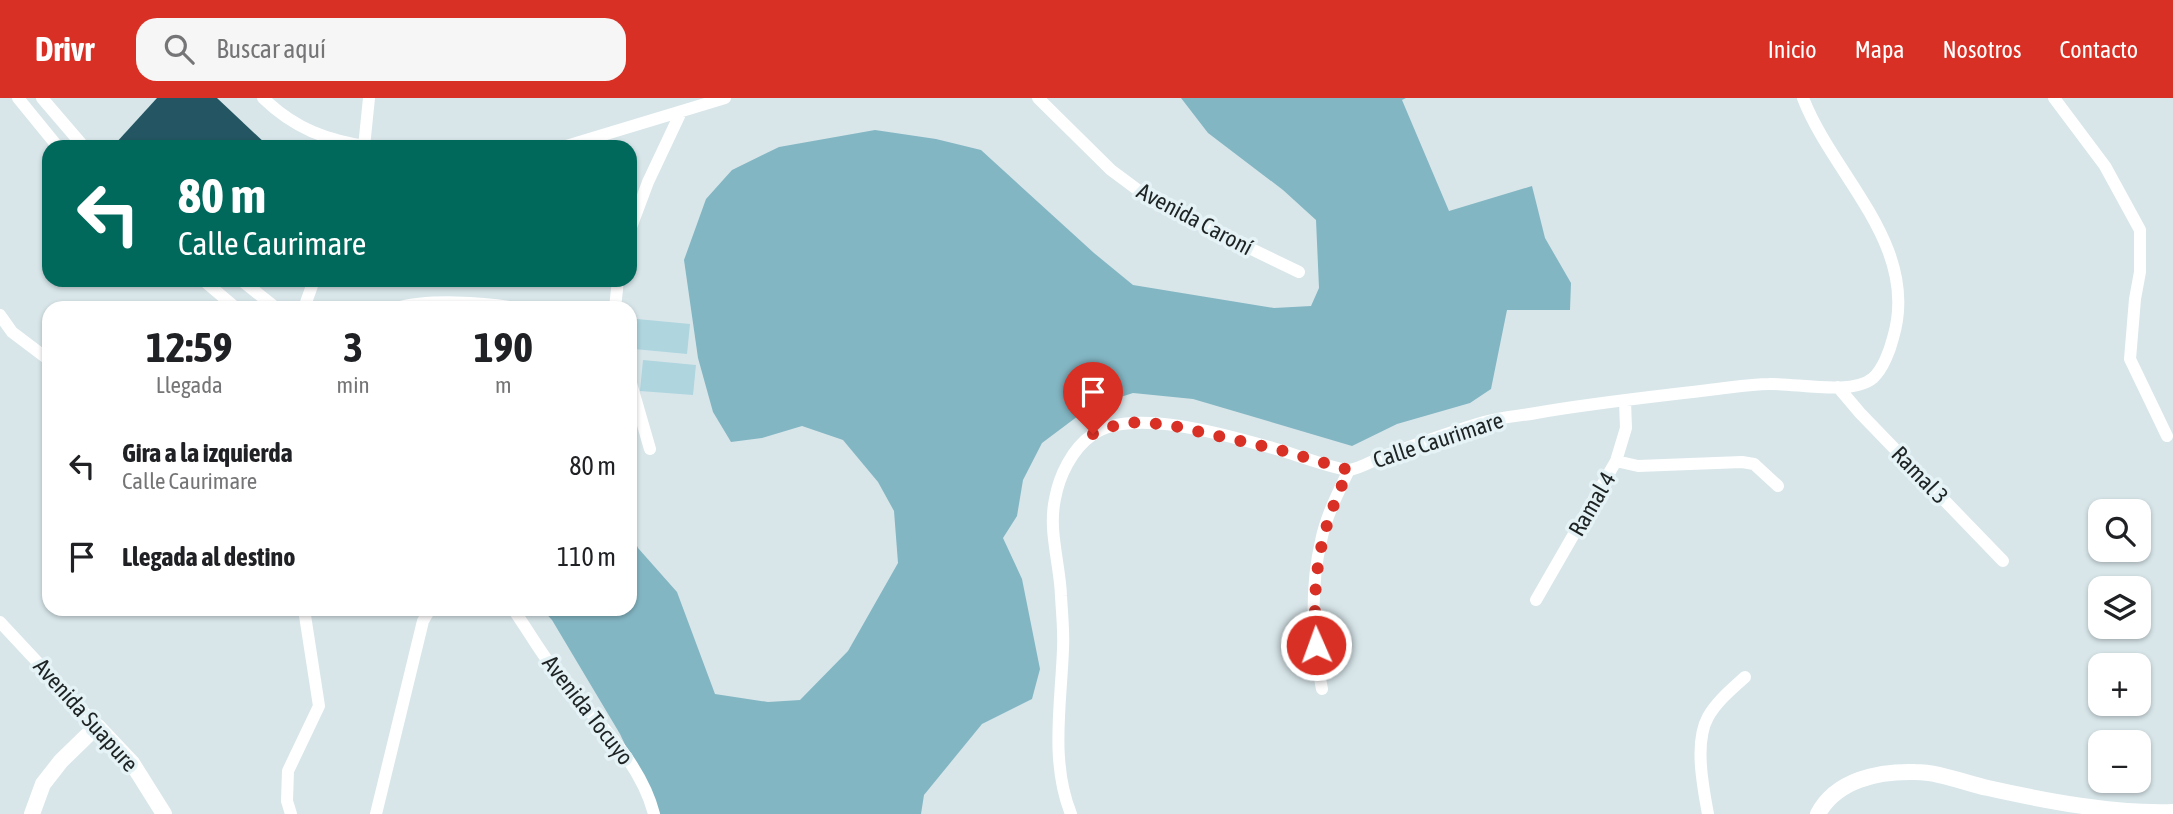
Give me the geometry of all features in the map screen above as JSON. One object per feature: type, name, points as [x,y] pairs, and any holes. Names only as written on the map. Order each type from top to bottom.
[{"type":"street","points":[[18,98],[52,140]]},
{"type":"street","points":[[42,98],[78,140]]},
{"type":"street","points":[[263,98],[294,123],[318,136],[335,140]]},
{"type":"street","points":[[366,140],[369,98]]},
{"type":"street","points":[[587,140],[725,98]]},
{"type":"street","name":"Avenida Caroní","points":[[1038,98],[1111,170],[1154,202],[1299,272]]},
{"type":"street","name":"Calle Caurimare","points":[[1071,814],[1058,747],[1063,647],[1061,589],[1053,530],[1054,502],[1061,476],[1074,453],[1093,434],[1116,425],[1139,422],[1199,430],[1349,470],[1489,421],[1765,384],[1838,387],[1856,385],[1872,379],[1884,362],[1894,338],[1898,316],[1898,283],[1876,222],[1824,143],[1803,98]]},
{"type":"street","points":[[2054,98],[2105,166],[2140,230],[2140,272],[2130,359],[2167,436]]},
{"type":"street","points":[[637,212],[681,113]]},
{"type":"street","points":[[211,287],[228,301]]},
{"type":"street","points":[[250,287],[267,301]]},
{"type":"street","points":[[0,315],[12,332],[42,355]]},
{"type":"street","name":"Ramal 3","points":[[1838,387],[2003,561]]},
{"type":"street","name":"Ramal 4","points":[[1536,600],[1616,461],[1626,428],[1625,401]]},
{"type":"street","points":[[637,404],[650,449]]},
{"type":"street","points":[[1616,461],[1638,467],[1742,462],[1754,464],[1778,486]]},
{"type":"street","points":[[1322,689],[1317,667],[1314,622],[1319,553],[1331,508],[1349,470]]},
{"type":"street","points":[[291,814],[288,771],[319,706],[305,616]]},
{"type":"street","points":[[376,814],[426,616]]},
{"type":"street","name":"Avenida Tocuyo","points":[[518,616],[554,669],[632,764],[651,800],[654,814]]},
{"type":"street","name":"Avenida Suapure","points":[[0,622],[132,763],[164,814]]},
{"type":"street","points":[[1708,814],[1700,755],[1707,719],[1723,697],[1745,677]]},
{"type":"street","points":[[32,814],[43,784],[61,761],[97,726]]},
{"type":"street","points":[[1818,814],[1824,802],[1835,791],[1852,783],[1873,775],[1918,772],[2003,791],[2106,809],[2138,813],[2173,812]]},
{"type":"shaded area","points":[[1181,98],[1406,98],[1402,100],[1449,211],[1532,186],[1545,238],[1571,283],[1570,310],[1507,310],[1491,389],[1470,403],[1397,424],[1352,446],[1193,399],[1133,393],[1090,407],[1042,443],[1023,480],[1017,516],[1003,538],[1022,579],[1040,669],[1032,699],[982,724],[924,795],[921,814],[658,814],[620,734],[548,616],[637,616],[637,546],[677,592],[715,694],[768,702],[800,700],[848,651],[898,563],[894,511],[878,482],[843,440],[802,426],[762,438],[731,442],[713,412],[698,358],[684,260],[706,199],[732,170],[779,147],[875,130],[936,139],[981,150],[1133,285],[1274,308],[1311,306],[1319,288],[1316,220],[1283,190],[1208,133]]},
{"type":"shaded area","points":[[637,319],[690,324],[687,354],[637,349]]},
{"type":"shaded area","points":[[643,360],[696,365],[693,395],[640,391]]},
{"type":"building","points":[[157,98],[217,98],[262,140],[119,140]]},
{"type":"route","points":[[1093,434],[1116,425],[1139,422],[1170,425],[1280,450],[1349,470],[1331,508],[1320,542],[1314,622],[1316,645]]}]
